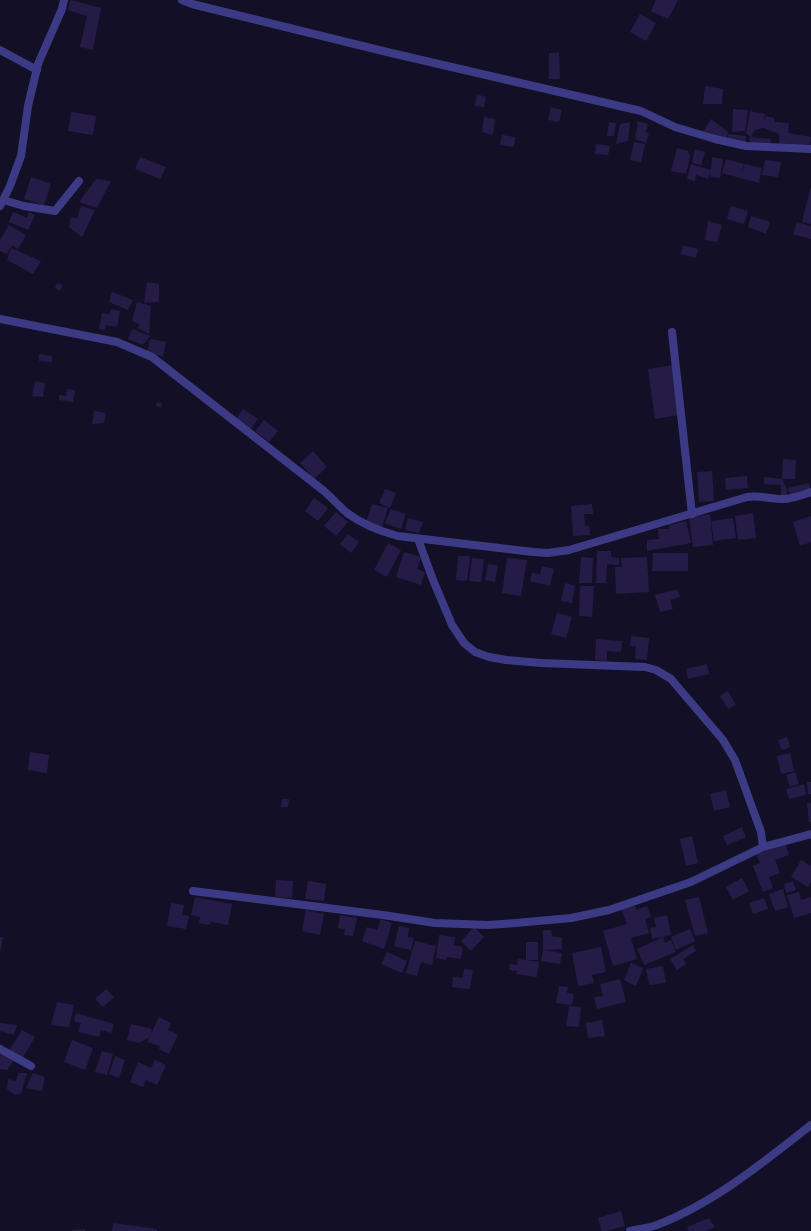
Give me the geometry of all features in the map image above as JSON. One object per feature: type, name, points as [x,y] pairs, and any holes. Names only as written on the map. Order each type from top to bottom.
[{"type":"street","points":[[64,0],[62,9],[37,70],[28,106],[21,156],[2,203],[55,211],[79,181]]},
{"type":"street","points":[[182,0],[200,6],[387,52],[641,111],[675,127],[715,139],[746,146],[811,149]]},
{"type":"street","points":[[0,50],[37,70]]},
{"type":"street","points":[[0,319],[117,342],[152,357],[324,491],[352,516],[370,527],[398,536],[548,553],[569,550],[747,497],[759,496],[783,499],[792,498],[811,492]]},
{"type":"street","points":[[672,332],[692,514]]},
{"type":"street","points":[[418,539],[452,625],[464,643],[476,652],[489,657],[506,660],[541,663],[646,667],[656,670],[672,679],[723,740],[735,760],[760,832],[763,847]]},
{"type":"street","points":[[192,891],[435,923],[488,925],[516,923],[570,918],[609,910],[691,882],[763,847],[811,834]]},
{"type":"street","points":[[0,1049],[31,1066]]},
{"type":"street","points":[[630,1231],[656,1225],[704,1203],[768,1159],[811,1125]]},
{"type":"building","points":[[70,0],[101,8],[93,50],[80,47],[87,16],[68,10]]},
{"type":"building","points":[[656,0],[678,0],[668,19],[651,11]]},
{"type":"building","points":[[640,14],[656,23],[646,41],[630,32]]},
{"type":"building","points":[[559,52],[560,79],[549,79],[549,53]]},
{"type":"building","points":[[705,86],[723,89],[722,104],[703,104]]},
{"type":"building","points":[[477,94],[486,97],[484,107],[475,106]]},
{"type":"building","points":[[551,107],[562,110],[559,122],[548,120]]},
{"type":"building","points":[[733,109],[748,110],[745,131],[732,132]]},
{"type":"building","points":[[750,111],[765,114],[764,122],[766,116],[774,118],[775,122],[789,123],[788,133],[811,137],[810,147],[779,145],[779,134],[763,128],[755,130],[751,137],[746,133]]},
{"type":"building","points":[[71,112],[96,116],[93,135],[68,131]]},
{"type":"building","points":[[484,117],[495,119],[493,135],[482,132]]},
{"type":"building","points":[[711,119],[728,132],[726,141],[702,134]]},
{"type":"building","points":[[638,121],[648,124],[646,132],[649,133],[646,143],[635,139]]},
{"type":"building","points":[[609,122],[616,123],[614,136],[607,136]]},
{"type":"building","points":[[630,122],[628,141],[616,144],[620,124]]},
{"type":"building","points":[[728,134],[746,136],[745,143],[727,141]]},
{"type":"building","points":[[502,135],[515,137],[514,147],[500,145]]},
{"type":"building","points":[[750,137],[771,139],[770,146],[750,144]]},
{"type":"building","points":[[634,142],[645,144],[641,163],[630,160]]},
{"type":"building","points":[[596,144],[610,146],[608,155],[595,154]]},
{"type":"building","points":[[677,148],[688,151],[690,157],[686,174],[671,171]]},
{"type":"building","points":[[695,149],[705,152],[701,165],[692,163]]},
{"type":"building","points":[[140,157],[166,167],[160,179],[135,169]]},
{"type":"building","points":[[712,157],[723,159],[720,178],[710,177],[711,171],[708,179],[696,175],[695,181],[687,179],[691,164],[711,170]]},
{"type":"building","points":[[726,159],[744,164],[741,174],[745,164],[762,168],[759,183],[722,173]]},
{"type":"building","points":[[765,160],[781,162],[778,177],[762,175]]},
{"type":"building","points":[[31,177],[51,184],[44,205],[24,199]]},
{"type":"building","points":[[96,179],[111,181],[97,208],[79,202]]},
{"type":"building","points":[[811,189],[811,224],[802,222]]},
{"type":"building","points":[[81,206],[95,210],[82,237],[69,227],[71,217],[77,219]]},
{"type":"building","points":[[731,206],[748,211],[744,224],[727,219]]},
{"type":"building","points":[[13,212],[27,218],[29,212],[35,215],[28,230],[9,222]]},
{"type":"building","points":[[751,216],[770,222],[766,234],[748,227]]},
{"type":"building","points":[[708,221],[722,225],[717,242],[705,240]]},
{"type":"building","points":[[797,222],[811,226],[811,239],[793,234]]},
{"type":"building","points":[[9,225],[26,235],[18,249],[12,245],[7,254],[0,251],[0,240]]},
{"type":"building","points":[[683,245],[698,249],[696,258],[681,254]]},
{"type":"building","points":[[11,248],[41,261],[33,274],[7,260]]},
{"type":"building","points":[[147,282],[159,284],[159,302],[144,303]]},
{"type":"building","points":[[57,283],[63,285],[60,291],[55,288]]},
{"type":"building","points":[[112,292],[133,300],[128,310],[109,302]]},
{"type":"building","points":[[137,302],[151,306],[149,334],[138,328],[139,324],[132,321]]},
{"type":"building","points":[[111,309],[120,311],[117,327],[106,325],[105,330],[99,329],[102,313],[109,315]]},
{"type":"building","points":[[132,329],[150,336],[143,345],[128,339]]},
{"type":"building","points":[[150,339],[166,342],[163,356],[147,353]]},
{"type":"building","points":[[39,354],[52,356],[52,362],[39,361]]},
{"type":"building","points":[[673,365],[679,415],[655,419],[648,369]]},
{"type":"building","points":[[35,381],[45,383],[43,397],[32,396]]},
{"type":"building","points":[[67,389],[75,390],[73,402],[59,400],[59,395],[66,396]]},
{"type":"building","points":[[157,402],[162,403],[161,407],[156,406]]},
{"type":"building","points":[[243,409],[258,419],[249,431],[235,421]]},
{"type":"building","points":[[94,411],[106,413],[104,423],[92,424]]},
{"type":"building","points":[[264,420],[278,431],[269,442],[255,431]]},
{"type":"building","points":[[313,451],[327,467],[314,479],[300,463]]},
{"type":"building","points":[[783,459],[796,460],[795,479],[782,479]]},
{"type":"building","points":[[712,471],[714,501],[699,502],[697,472]]},
{"type":"building","points":[[747,476],[748,488],[726,490],[725,478]]},
{"type":"building","points":[[764,477],[782,479],[787,489],[787,498],[781,497],[781,485],[764,484]]},
{"type":"building","points":[[809,483],[811,492],[790,496],[788,488]]},
{"type":"building","points":[[385,489],[396,493],[390,508],[379,503]]},
{"type":"building","points":[[314,498],[328,508],[318,521],[305,511]]},
{"type":"building","points":[[372,504],[388,508],[382,527],[366,522]]},
{"type":"building","points":[[592,504],[593,514],[584,514],[585,526],[589,526],[590,535],[573,536],[571,506]]},
{"type":"building","points":[[391,509],[406,514],[401,529],[385,523]]},
{"type":"building","points":[[336,512],[348,522],[336,536],[324,526]]},
{"type":"building","points":[[753,513],[756,538],[738,540],[735,516]]},
{"type":"building","points":[[710,514],[713,545],[693,547],[689,517]]},
{"type":"building","points":[[811,516],[811,542],[800,546],[793,522]]},
{"type":"building","points":[[408,518],[423,522],[419,533],[405,530]]},
{"type":"building","points":[[733,518],[736,538],[714,541],[711,521]]},
{"type":"building","points":[[686,521],[691,543],[647,551],[647,540],[659,539],[658,529],[669,529],[669,525]]},
{"type":"building","points":[[348,534],[359,542],[351,553],[340,544]]},
{"type":"building","points":[[388,543],[401,550],[387,577],[374,570]]},
{"type":"building","points":[[597,551],[611,551],[611,557],[619,558],[619,565],[607,564],[606,583],[596,583]]},
{"type":"building","points":[[404,552],[421,557],[417,569],[425,572],[421,585],[396,577]]},
{"type":"building","points":[[653,553],[688,553],[688,571],[652,571]]},
{"type":"building","points":[[458,556],[470,556],[467,581],[456,580]]},
{"type":"building","points":[[581,557],[593,558],[592,583],[579,583]]},
{"type":"building","points":[[647,557],[649,592],[616,594],[615,567],[622,567],[621,558]]},
{"type":"building","points":[[472,558],[484,559],[481,582],[469,581]]},
{"type":"building","points":[[507,558],[527,560],[521,596],[502,593]]},
{"type":"building","points":[[488,564],[498,565],[495,582],[485,580]]},
{"type":"building","points":[[542,566],[554,569],[550,586],[530,581],[532,573],[540,574]]},
{"type":"building","points":[[565,583],[575,586],[572,603],[561,601]]},
{"type":"building","points":[[580,586],[594,586],[592,617],[579,616]]},
{"type":"building","points":[[677,589],[680,597],[670,600],[673,609],[660,612],[655,595]]},
{"type":"building","points":[[557,613],[572,617],[566,638],[551,634]]},
{"type":"building","points":[[631,636],[649,638],[647,660],[635,659],[636,646],[630,646]]},
{"type":"building","points":[[596,639],[622,641],[621,652],[607,651],[607,661],[595,660]]},
{"type":"building","points":[[707,664],[709,674],[688,679],[686,669]]},
{"type":"building","points":[[728,691],[736,705],[728,709],[720,696]]},
{"type":"building","points":[[787,737],[790,747],[782,750],[778,740]]},
{"type":"building","points":[[30,752],[49,755],[47,773],[28,770]]},
{"type":"building","points":[[790,753],[794,771],[781,774],[777,756]]},
{"type":"building","points":[[795,772],[799,784],[790,787],[786,775]]},
{"type":"building","points":[[807,782],[811,782],[811,794],[808,794]]},
{"type":"building","points":[[804,784],[806,795],[789,799],[786,789]]},
{"type":"building","points":[[726,790],[730,807],[714,811],[710,794]]},
{"type":"building","points":[[282,799],[289,799],[288,807],[281,807]]},
{"type":"building","points":[[807,803],[811,803],[811,822],[809,822]]},
{"type":"building","points":[[742,827],[746,837],[727,845],[723,836]]},
{"type":"building","points":[[692,836],[698,863],[686,866],[680,839]]},
{"type":"building","points":[[785,843],[789,855],[775,860],[780,873],[769,877],[773,888],[763,892],[753,866],[760,863],[756,854]]},
{"type":"building","points":[[801,860],[811,866],[811,882],[808,887],[791,877]]},
{"type":"building","points":[[742,878],[749,891],[733,900],[726,887]]},
{"type":"building","points":[[276,880],[293,881],[292,898],[275,897]]},
{"type":"building","points":[[308,881],[326,884],[324,901],[305,899]]},
{"type":"building","points":[[793,881],[796,890],[786,893],[784,884]]},
{"type":"building","points":[[783,889],[788,907],[775,911],[769,894]]},
{"type":"building","points":[[799,892],[801,900],[811,897],[811,913],[794,918],[787,895]]},
{"type":"building","points":[[195,897],[232,904],[228,925],[211,922],[210,925],[199,923],[200,917],[191,915]]},
{"type":"building","points":[[699,897],[708,933],[695,936],[685,900]]},
{"type":"building","points":[[764,898],[768,909],[753,914],[749,903]]},
{"type":"building","points":[[171,903],[184,905],[182,915],[189,916],[186,929],[167,926]]},
{"type":"building","points":[[634,904],[636,910],[647,906],[651,917],[645,919],[649,933],[631,938],[637,959],[613,966],[603,931],[627,924],[621,908]]},
{"type":"building","points":[[306,910],[324,914],[320,935],[302,931]]},
{"type":"building","points":[[340,915],[357,918],[353,936],[344,935],[345,929],[338,928]]},
{"type":"building","points":[[667,915],[671,935],[652,939],[650,928],[656,927],[654,918]]},
{"type":"building","points":[[381,919],[392,923],[384,949],[362,941],[367,927],[377,930]]},
{"type":"building","points":[[399,926],[409,928],[408,937],[414,938],[411,950],[394,946]]},
{"type":"building","points":[[474,927],[484,937],[471,951],[461,941]]},
{"type":"building","points":[[690,929],[695,941],[676,950],[671,937]]},
{"type":"building","points":[[543,930],[551,930],[553,937],[562,937],[562,949],[543,950]]},
{"type":"building","points":[[439,935],[455,937],[454,945],[463,947],[461,959],[447,957],[446,960],[436,958]]},
{"type":"building","points":[[0,937],[3,937],[1,949],[0,949]]},
{"type":"building","points":[[663,937],[665,943],[671,940],[676,952],[644,965],[637,949]]},
{"type":"building","points":[[415,941],[436,946],[432,965],[421,962],[417,976],[406,973]]},
{"type":"building","points":[[526,942],[538,942],[538,960],[526,960]]},
{"type":"building","points":[[693,945],[696,951],[683,959],[686,964],[677,970],[670,959]]},
{"type":"building","points":[[601,947],[606,972],[592,975],[594,983],[578,986],[572,953]]},
{"type":"building","points":[[543,950],[562,953],[560,964],[541,961]]},
{"type":"building","points":[[387,952],[407,961],[402,973],[381,964]]},
{"type":"building","points":[[518,959],[539,962],[537,977],[516,974],[517,971],[509,970],[510,964],[517,965]]},
{"type":"building","points":[[631,963],[643,968],[636,986],[624,980]]},
{"type":"building","points":[[663,966],[666,983],[649,985],[646,969]]},
{"type":"building","points":[[464,969],[473,970],[470,989],[452,987],[453,977],[463,978]]},
{"type":"building","points":[[620,979],[626,1002],[597,1009],[594,997],[603,996],[600,984]]},
{"type":"building","points":[[559,986],[568,987],[567,993],[574,994],[572,1005],[556,1003]]},
{"type":"building","points":[[106,989],[114,997],[103,1007],[95,999]]},
{"type":"building","points":[[57,1002],[74,1005],[69,1027],[51,1025]]},
{"type":"building","points":[[569,1006],[581,1007],[579,1027],[566,1026]]},
{"type":"building","points":[[76,1013],[114,1024],[111,1033],[101,1030],[99,1037],[78,1032],[81,1023],[74,1021]]},
{"type":"building","points":[[159,1017],[171,1023],[168,1030],[178,1035],[169,1054],[159,1049],[160,1046],[147,1042]]},
{"type":"building","points":[[602,1020],[605,1036],[588,1038],[586,1023]]},
{"type":"building","points":[[0,1023],[17,1025],[14,1035],[0,1031]]},
{"type":"building","points":[[131,1024],[152,1029],[150,1037],[139,1043],[127,1040]]},
{"type":"building","points":[[22,1030],[35,1037],[22,1059],[9,1051]]},
{"type":"building","points":[[72,1040],[93,1048],[85,1070],[64,1062]]},
{"type":"building","points":[[102,1051],[113,1054],[107,1075],[95,1072]]},
{"type":"building","points":[[0,1054],[15,1059],[7,1070],[0,1069]]},
{"type":"building","points":[[115,1056],[125,1060],[119,1078],[109,1074]]},
{"type":"building","points":[[155,1060],[166,1065],[157,1085],[146,1080],[143,1087],[130,1082],[138,1062],[151,1068]]},
{"type":"building","points":[[18,1073],[27,1073],[21,1093],[15,1095],[7,1089],[8,1079],[16,1081]]},
{"type":"building","points":[[33,1073],[45,1077],[42,1091],[26,1088]]},
{"type":"building","points":[[621,1211],[625,1226],[602,1231],[598,1218]]},
{"type":"building","points":[[709,1218],[715,1227],[706,1231],[689,1231],[687,1227]]},
{"type":"building","points":[[113,1223],[157,1229],[157,1231],[112,1231]]},
{"type":"building","points":[[85,1229],[85,1231],[72,1231],[72,1230]]}]
